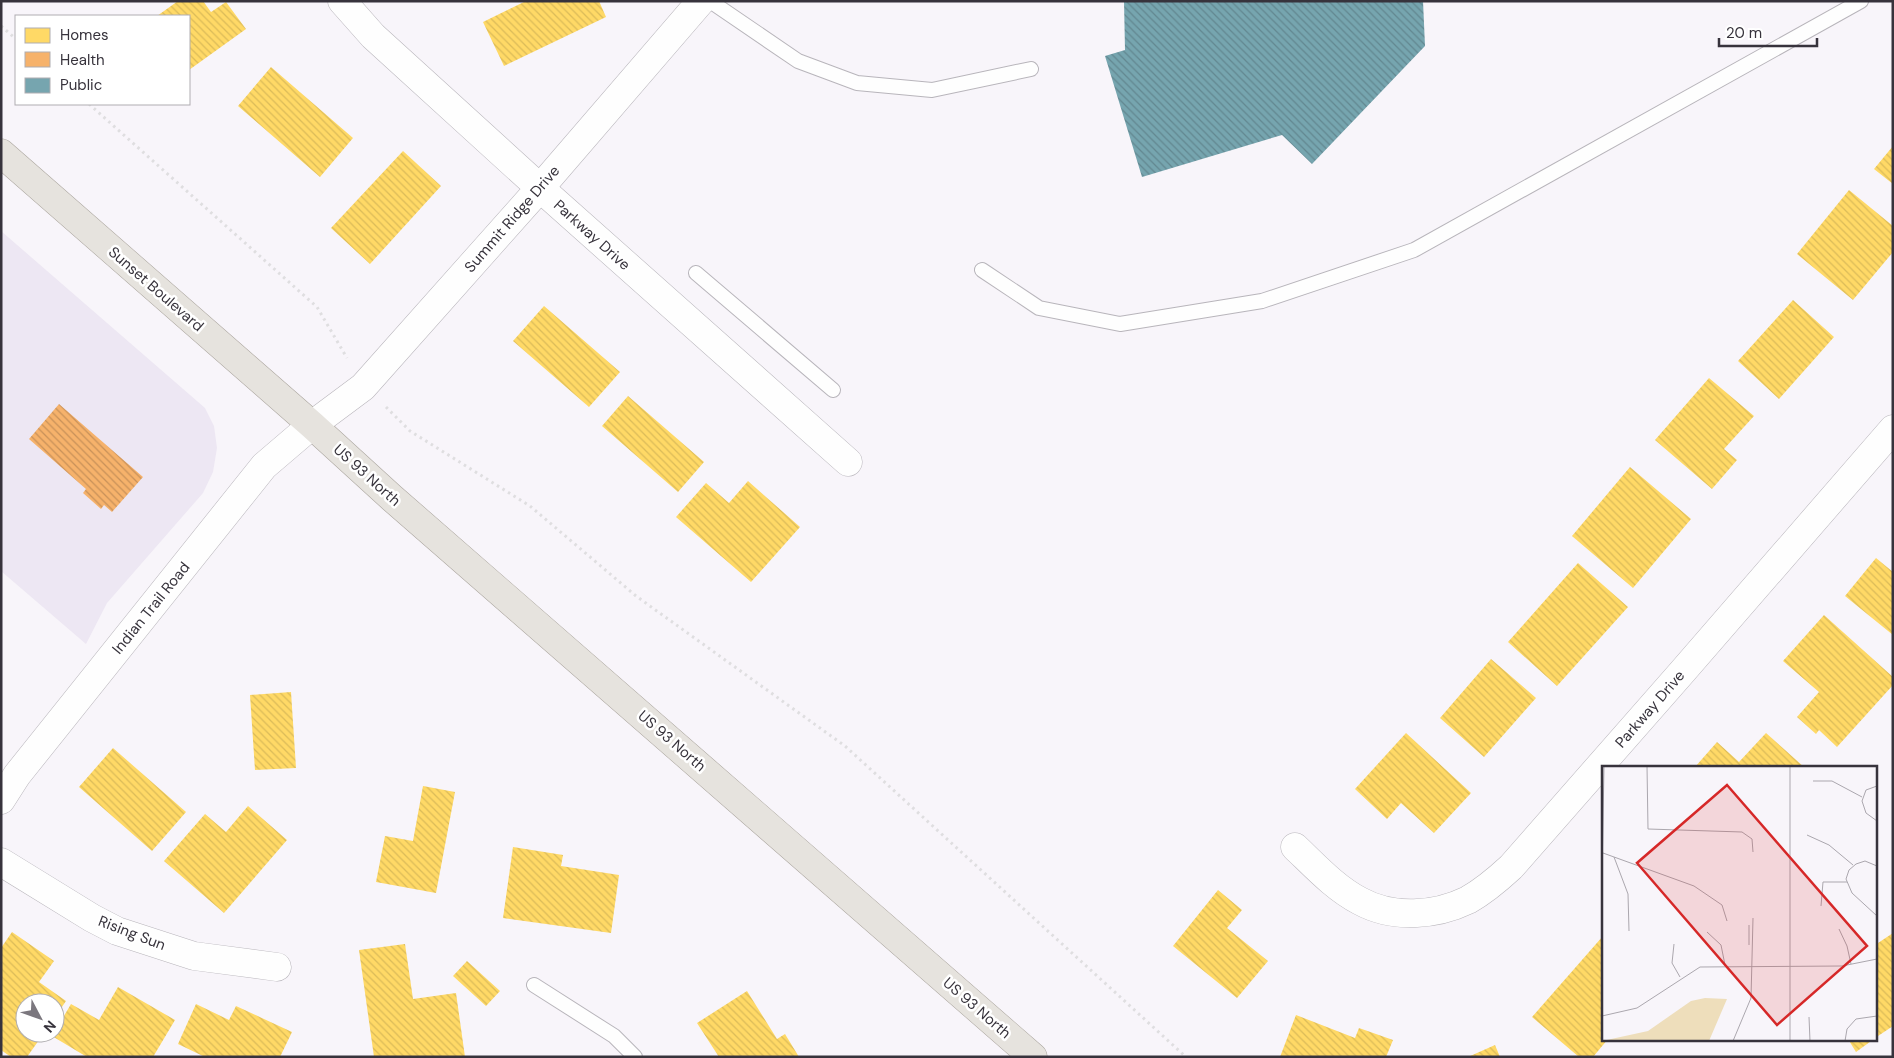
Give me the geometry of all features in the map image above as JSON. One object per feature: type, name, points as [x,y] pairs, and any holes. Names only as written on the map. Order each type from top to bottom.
[{"type":"main road","name":"Sunset Boulevard","points":[[1,153],[312,425]]},
{"type":"main road","name":"US 93 North","points":[[312,425],[392,498],[1033,1057]]},
{"type":"street","name":"Parkway Drive","points":[[342,1],[373,36],[540,188],[848,462]]},
{"type":"street","name":"Summit Ridge Drive","points":[[312,425],[363,386],[540,188],[700,1]]},
{"type":"street","name":"Indian Trail Road","points":[[1,800],[17,775],[264,466],[312,425]]},
{"type":"street","name":"Parkway Drive","points":[[1295,847],[1335,884],[1361,902],[1389,912],[1417,914],[1443,909],[1468,900],[1491,885],[1511,867],[1893,429]]},
{"type":"street","name":"Rising Sun","points":[[1,862],[92,918],[117,931],[194,956],[277,967]]},
{"type":"lane","points":[[710,1],[798,61],[857,83],[932,90],[1031,69]]},
{"type":"lane","points":[[982,270],[1039,308],[1120,324],[1262,301],[1414,250],[1861,1]]},
{"type":"lane","points":[[696,273],[833,390]]},
{"type":"lane","points":[[534,984],[614,1036],[635,1057]]},
{"type":"path","points":[[1,26],[15,38]]},
{"type":"path","points":[[90,105],[317,307],[363,386],[410,431],[530,506],[636,596],[845,746],[1186,1057]]},
{"type":"shaded area","points":[[1,231],[205,408],[214,426],[217,448],[213,472],[203,493],[107,603],[86,644],[1,571]]},
{"type":"building: Homes","points":[[178,1],[203,1],[211,12],[226,2],[246,29],[190,69],[190,15],[158,15]]},
{"type":"building: Homes","points":[[526,1],[599,1],[606,17],[504,66],[483,22]]},
{"type":"building: Homes","points":[[271,67],[353,138],[320,177],[238,106]]},
{"type":"building: Homes","points":[[1893,146],[1893,184],[1874,169]]},
{"type":"building: Homes","points":[[403,151],[441,186],[370,264],[331,228]]},
{"type":"building: Homes","points":[[1849,190],[1893,226],[1893,252],[1853,300],[1797,254]]},
{"type":"building: Homes","points":[[1793,300],[1834,337],[1779,399],[1738,361]]},
{"type":"building: Homes","points":[[544,306],[620,372],[589,407],[513,341]]},
{"type":"building: Homes","points":[[1709,378],[1754,416],[1724,449],[1737,460],[1712,489],[1655,440]]},
{"type":"building: Homes","points":[[628,396],[704,462],[678,492],[602,426]]},
{"type":"building: Homes","points":[[1630,467],[1691,519],[1633,588],[1572,536]]},
{"type":"building: Homes","points":[[748,481],[800,527],[751,582],[676,517],[706,483],[729,503]]},
{"type":"building: Homes","points":[[1876,558],[1893,572],[1893,635],[1845,596]]},
{"type":"building: Homes","points":[[1578,563],[1628,607],[1557,686],[1508,642]]},
{"type":"building: Homes","points":[[1824,615],[1893,677],[1893,685],[1837,747],[1819,730],[1816,734],[1797,717],[1819,692],[1783,661]]},
{"type":"building: Homes","points":[[1491,659],[1536,698],[1484,757],[1440,718]]},
{"type":"building: Homes","points":[[291,692],[296,768],[255,770],[250,695]]},
{"type":"building: Homes","points":[[1406,733],[1471,793],[1434,833],[1401,803],[1387,819],[1355,789]]},
{"type":"building: Homes","points":[[1766,733],[1803,766],[1696,766],[1717,742],[1739,762]]},
{"type":"building: Homes","points":[[113,748],[186,812],[152,851],[79,787]]},
{"type":"building: Homes","points":[[423,786],[455,792],[436,893],[376,882],[385,836],[413,841]]},
{"type":"building: Homes","points":[[248,806],[287,840],[224,913],[164,861],[205,814],[226,832]]},
{"type":"building: Homes","points":[[513,847],[563,855],[561,866],[619,875],[611,933],[503,918]]},
{"type":"building: Homes","points":[[1218,890],[1242,910],[1227,928],[1268,961],[1237,998],[1173,946]]},
{"type":"building: Homes","points":[[12,932],[54,961],[39,982],[55,993],[15,993],[15,1043],[37,1043],[27,1057],[11,1057],[1,1050],[1,948]]},
{"type":"building: Homes","points":[[1893,933],[1893,1026],[1876,1037],[1876,944]]},
{"type":"building: Homes","points":[[1602,937],[1602,1040],[1607,1040],[1593,1057],[1579,1057],[1532,1017]]},
{"type":"building: Homes","points":[[405,944],[413,999],[456,993],[465,1057],[374,1057],[359,950]]},
{"type":"building: Homes","points":[[467,961],[500,991],[486,1006],[453,976]]},
{"type":"building: Homes","points":[[118,987],[175,1020],[153,1057],[87,1057],[64,1043],[65,1014],[71,1004],[99,1020]]},
{"type":"building: Homes","points":[[747,991],[777,1039],[785,1034],[799,1057],[719,1057],[697,1023]]},
{"type":"building: Homes","points":[[196,1004],[229,1020],[236,1006],[292,1032],[280,1057],[205,1057],[178,1044]]},
{"type":"building: Homes","points":[[1296,1015],[1355,1038],[1359,1028],[1393,1040],[1386,1057],[1280,1057]]},
{"type":"building: Homes","points":[[1849,1040],[1873,1040],[1856,1052]]},
{"type":"building: Homes","points":[[1495,1045],[1500,1057],[1468,1057]]},
{"type":"building: Health","points":[[59,404],[143,477],[112,512],[104,505],[101,509],[83,493],[86,489],[29,439]]},
{"type":"building: Public","points":[[1124,1],[1423,1],[1425,46],[1312,164],[1282,135],[1142,177],[1105,56],[1125,50]]}]
